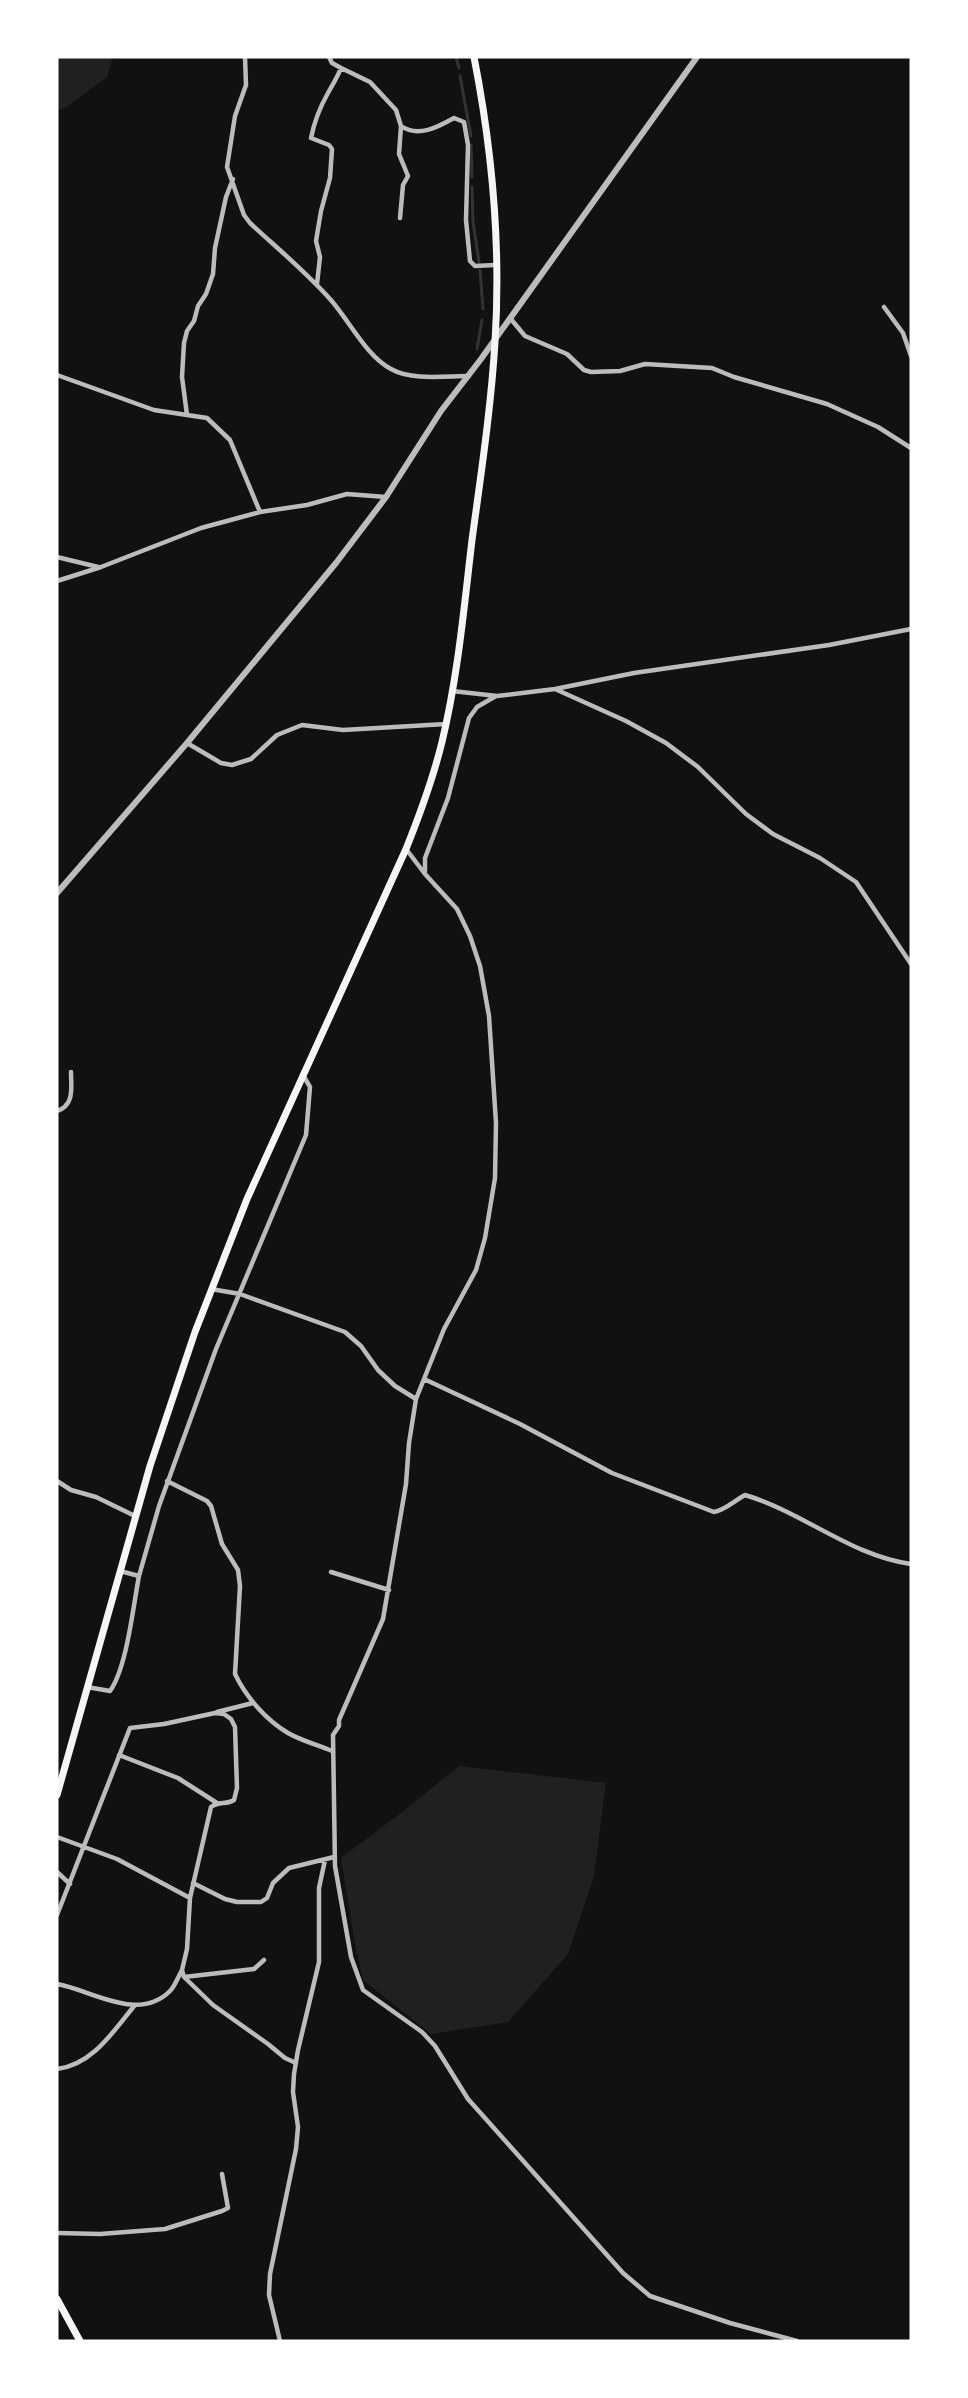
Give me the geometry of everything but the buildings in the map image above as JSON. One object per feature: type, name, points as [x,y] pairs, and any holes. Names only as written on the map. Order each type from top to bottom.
[{"type":"main road","points":[[57,1795],[135,1516],[165,1418],[211,1289],[243,1209],[406,849],[427,796],[446,724],[488,419],[495,340],[495,265],[489,163],[474,57]]},
{"type":"main road","points":[[58,2303],[80,2341]]},
{"type":"street","points":[[245,57],[244,94],[235,116],[227,167],[244,215],[316,284],[333,302],[363,344],[391,370],[403,374],[468,376]]},
{"type":"street","points":[[328,57],[332,63],[370,82],[391,103],[401,126],[399,154],[408,176],[403,185],[400,218]]},
{"type":"street","points":[[57,893],[187,743],[336,563],[386,497],[441,411],[495,340],[697,57]]},
{"type":"street","points":[[316,284],[320,257],[316,241],[330,178],[332,149],[329,145],[311,138],[314,124],[341,68]]},
{"type":"street","points":[[401,126],[408,130],[433,130],[454,118],[464,122],[468,145],[466,220],[470,261],[475,266],[495,265]]},
{"type":"street","points":[[187,415],[182,377],[184,344],[187,331],[194,321],[198,306],[206,294],[213,274],[215,248],[232,179]]},
{"type":"street","points":[[884,307],[903,333],[911,356]]},
{"type":"street","points":[[510,318],[525,336],[567,354],[584,370],[591,372],[620,371],[645,364],[712,369],[827,404],[878,427],[911,448]]},
{"type":"street","points":[[57,375],[154,410],[207,418],[230,440],[260,512]]},
{"type":"street","points":[[57,581],[101,567],[201,528],[260,512],[307,505],[347,494],[386,497]]},
{"type":"street","points":[[57,557],[101,567]]},
{"type":"street","points":[[452,691],[497,696],[555,689],[634,673],[829,645],[911,629]]},
{"type":"street","points":[[555,689],[626,721],[666,743],[698,767],[746,814],[773,834],[820,858],[856,882],[911,964]]},
{"type":"street","points":[[425,874],[425,858],[448,798],[469,718],[477,707],[497,696]]},
{"type":"street","points":[[187,743],[221,763],[232,765],[250,759],[277,735],[302,725],[344,730],[446,724]]},
{"type":"street","points":[[406,849],[457,909],[470,936],[480,966],[489,1016],[497,1146],[489,1217],[476,1270],[444,1329],[416,1399],[409,1443],[406,1484],[383,1618],[333,1735],[334,1857],[351,1957],[363,1990],[422,2032],[435,2046],[468,2098],[622,2273],[650,2296],[730,2323],[797,2341]]},
{"type":"street","points":[[57,1111],[67,1105],[70,1099],[71,1072]]},
{"type":"street","points":[[87,1687],[110,1691],[115,1684],[126,1645],[139,1576],[168,1481],[216,1349],[306,1134],[310,1087],[303,1074]]},
{"type":"street","points":[[211,1289],[240,1294],[345,1332],[361,1346],[378,1370],[395,1386],[416,1399]]},
{"type":"street","points":[[424,1380],[520,1424],[612,1473],[714,1512],[722,1511],[733,1501],[745,1495],[779,1508],[872,1554],[889,1561],[911,1564]]},
{"type":"street","points":[[57,1481],[70,1490],[96,1497],[135,1516]]},
{"type":"street","points":[[168,1481],[207,1501],[211,1506],[222,1544],[238,1570],[240,1586],[235,1674],[253,1703],[288,1733],[332,1751]]},
{"type":"street","points":[[120,1571],[139,1576]]},
{"type":"street","points":[[331,1572],[388,1590]]},
{"type":"street","points":[[57,1915],[86,1846],[130,1728],[164,1724],[253,1703]]},
{"type":"street","points":[[119,1755],[178,1778],[217,1803],[228,1804],[234,1800],[237,1778],[235,1727],[231,1719],[224,1714],[215,1713]]},
{"type":"street","points":[[57,1984],[120,2004],[135,2005],[156,2002],[171,1990],[186,1959],[190,1898],[211,1807],[217,1803]]},
{"type":"street","points":[[57,1837],[117,1859],[190,1898]]},
{"type":"street","points":[[193,1883],[225,1899],[237,1902],[261,1902],[267,1898],[273,1883],[289,1868],[334,1857]]},
{"type":"street","points":[[280,2341],[269,2295],[270,2284],[296,2148],[298,2127],[293,2092],[296,2063],[319,1962],[319,1888],[325,1860]]},
{"type":"street","points":[[57,1872],[70,1884]]},
{"type":"street","points":[[184,1977],[254,1969],[264,1960]]},
{"type":"street","points":[[182,1970],[184,1977],[213,2005],[285,2058],[296,2063]]},
{"type":"street","points":[[57,2068],[77,2063],[94,2053],[135,2005]]},
{"type":"street","points":[[57,2234],[100,2234],[165,2229],[222,2211],[228,2208],[222,2175]]},
{"type":"shaded area","points":[[57,57],[113,57],[107,77],[65,108],[57,110]]},
{"type":"shaded area","points":[[459,1766],[606,1783],[594,1876],[568,1954],[508,2022],[431,2034],[363,1980],[341,1858]]},
{"type":"waterway","points":[[456,57],[459,68]]},
{"type":"waterway","points":[[460,76],[471,136]]},
{"type":"waterway","points":[[471,145],[472,177]]},
{"type":"waterway","points":[[472,187],[473,222],[479,262]]},
{"type":"waterway","points":[[480,270],[483,309]]},
{"type":"waterway","points":[[477,349],[482,320]]}]
